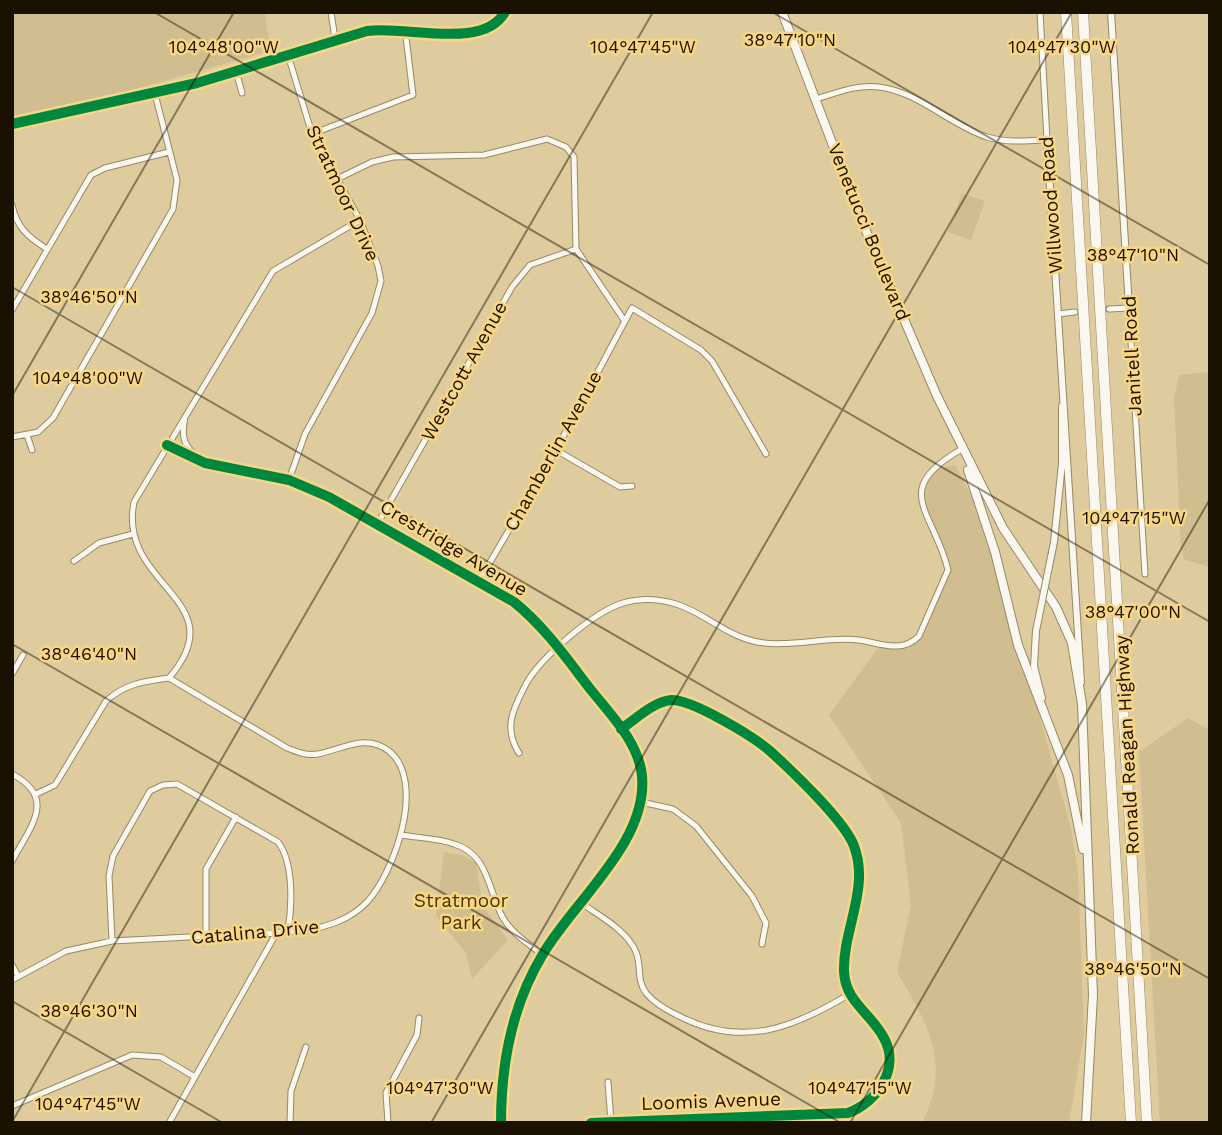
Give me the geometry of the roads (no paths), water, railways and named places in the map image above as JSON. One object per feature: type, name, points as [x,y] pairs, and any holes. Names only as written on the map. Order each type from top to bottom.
[{"type":"highway","name":"Ronald Reagan Highway","points":[[1066,12],[1130,1123]]},
{"type":"highway","name":"Ronald Reagan Highway","points":[[1083,12],[1147,1123]]},
{"type":"main road","points":[[12,124],[155,94],[367,30],[405,29],[477,34],[494,26],[505,12]]},
{"type":"main road","name":"Venetucci Boulevard","points":[[782,12],[895,300],[962,449],[1003,528],[1066,625],[1077,664],[1082,704],[1093,995],[1086,1123]]},
{"type":"main road","name":"Venetucci Boulevard","points":[[962,449],[995,552],[1018,645],[1068,775],[1086,865]]},
{"type":"street","points":[[331,12],[335,39]]},
{"type":"street","name":"Willwood Road","points":[[1040,12],[1082,704]]},
{"type":"street","name":"Janitell Road","points":[[1111,12],[1145,574]]},
{"type":"street","points":[[312,134],[413,94],[405,29]]},
{"type":"street","name":"Stratmoor Drive","points":[[288,55],[312,134],[360,220],[378,265],[379,297],[305,434],[289,481]]},
{"type":"street","points":[[236,71],[242,93]]},
{"type":"street","points":[[816,99],[851,88],[880,87],[912,98],[985,136],[1019,141],[1047,140]]},
{"type":"street","points":[[12,437],[27,436],[46,426],[53,418],[173,209],[177,180],[155,94]]},
{"type":"street","points":[[337,179],[372,162],[393,157],[484,155],[547,139],[557,141],[574,157],[576,249],[624,320]]},
{"type":"street","points":[[12,310],[91,175],[105,168],[169,152]]},
{"type":"street","points":[[12,205],[16,220],[24,233],[47,249]]},
{"type":"street","points":[[36,794],[55,785],[106,701],[118,690],[136,682],[169,678],[183,662],[191,645],[192,626],[184,610],[147,566],[132,534],[134,502],[273,271],[360,220]]},
{"type":"street","name":"Westcott Avenue","points":[[378,523],[512,287],[530,265],[576,249]]},
{"type":"street","name":"Chamberlin Avenue","points":[[479,580],[556,450],[632,308],[701,350],[712,361],[766,454]]},
{"type":"street","points":[[1109,309],[1129,308]]},
{"type":"street","points":[[1058,314],[1075,312]]},
{"type":"street","name":"Willwood Road","points":[[1050,726],[1034,666],[1036,631],[1054,542],[1062,463],[1063,397]]},
{"type":"street","points":[[186,412],[183,430],[185,445],[205,463]]},
{"type":"street","points":[[27,436],[32,450]]},
{"type":"street","name":"Crestridge Avenue","points":[[167,445],[205,463],[289,481],[378,523],[479,580],[532,616],[621,729],[640,765],[641,802],[632,830],[542,954],[517,1011],[501,1083],[501,1123]]},
{"type":"street","points":[[519,753],[511,741],[509,725],[515,706],[529,680],[558,647],[607,611],[641,600],[679,605],[735,636],[756,642],[856,640],[902,647],[912,643],[919,636],[948,569],[922,502],[923,481],[929,471],[962,449]]},
{"type":"street","points":[[556,450],[620,487],[632,486]]},
{"type":"street","points":[[74,561],[99,543],[132,534]]},
{"type":"street","points":[[12,674],[23,655]]},
{"type":"street","name":"Catalina Drive","points":[[15,978],[66,951],[112,942],[206,938],[334,925],[366,904],[388,871],[401,835],[407,783],[400,763],[388,750],[369,742],[317,754],[303,754],[287,748],[169,678]]},
{"type":"street","points":[[580,902],[631,942],[639,963],[638,979],[652,1000],[703,1028],[731,1033],[775,1027],[808,1019],[848,995],[844,971],[860,874],[855,846],[844,827],[768,749],[696,707],[673,700],[655,705],[621,729]]},
{"type":"street","points":[[12,774],[28,782],[36,794],[38,812],[12,862]]},
{"type":"street","points":[[112,942],[109,876],[113,856],[150,791],[163,785],[177,784],[278,842],[285,852],[291,910],[288,931]]},
{"type":"street","points":[[641,802],[673,809],[696,826],[752,896],[766,923],[762,944]]},
{"type":"street","points":[[206,938],[203,881],[206,869],[236,817]]},
{"type":"street","points":[[401,835],[455,844],[468,851],[485,869],[502,915],[515,934],[542,954]]},
{"type":"street","points":[[169,1123],[277,932]]},
{"type":"street","points":[[12,965],[15,978]]},
{"type":"street","name":"Loomis Avenue","points":[[591,1123],[848,1113],[862,1108],[885,1081],[889,1049],[884,1036],[848,995]]},
{"type":"street","points":[[388,1123],[386,1093],[417,1035],[419,1018]]},
{"type":"street","points":[[290,1123],[290,1091],[306,1047]]},
{"type":"street","points":[[12,1096],[15,1105],[132,1055],[161,1057],[195,1077]]},
{"type":"street","points":[[608,1082],[611,1122]]},
{"type":"park label","name":"Stratmoor Park","points":[[461,911]]}]
